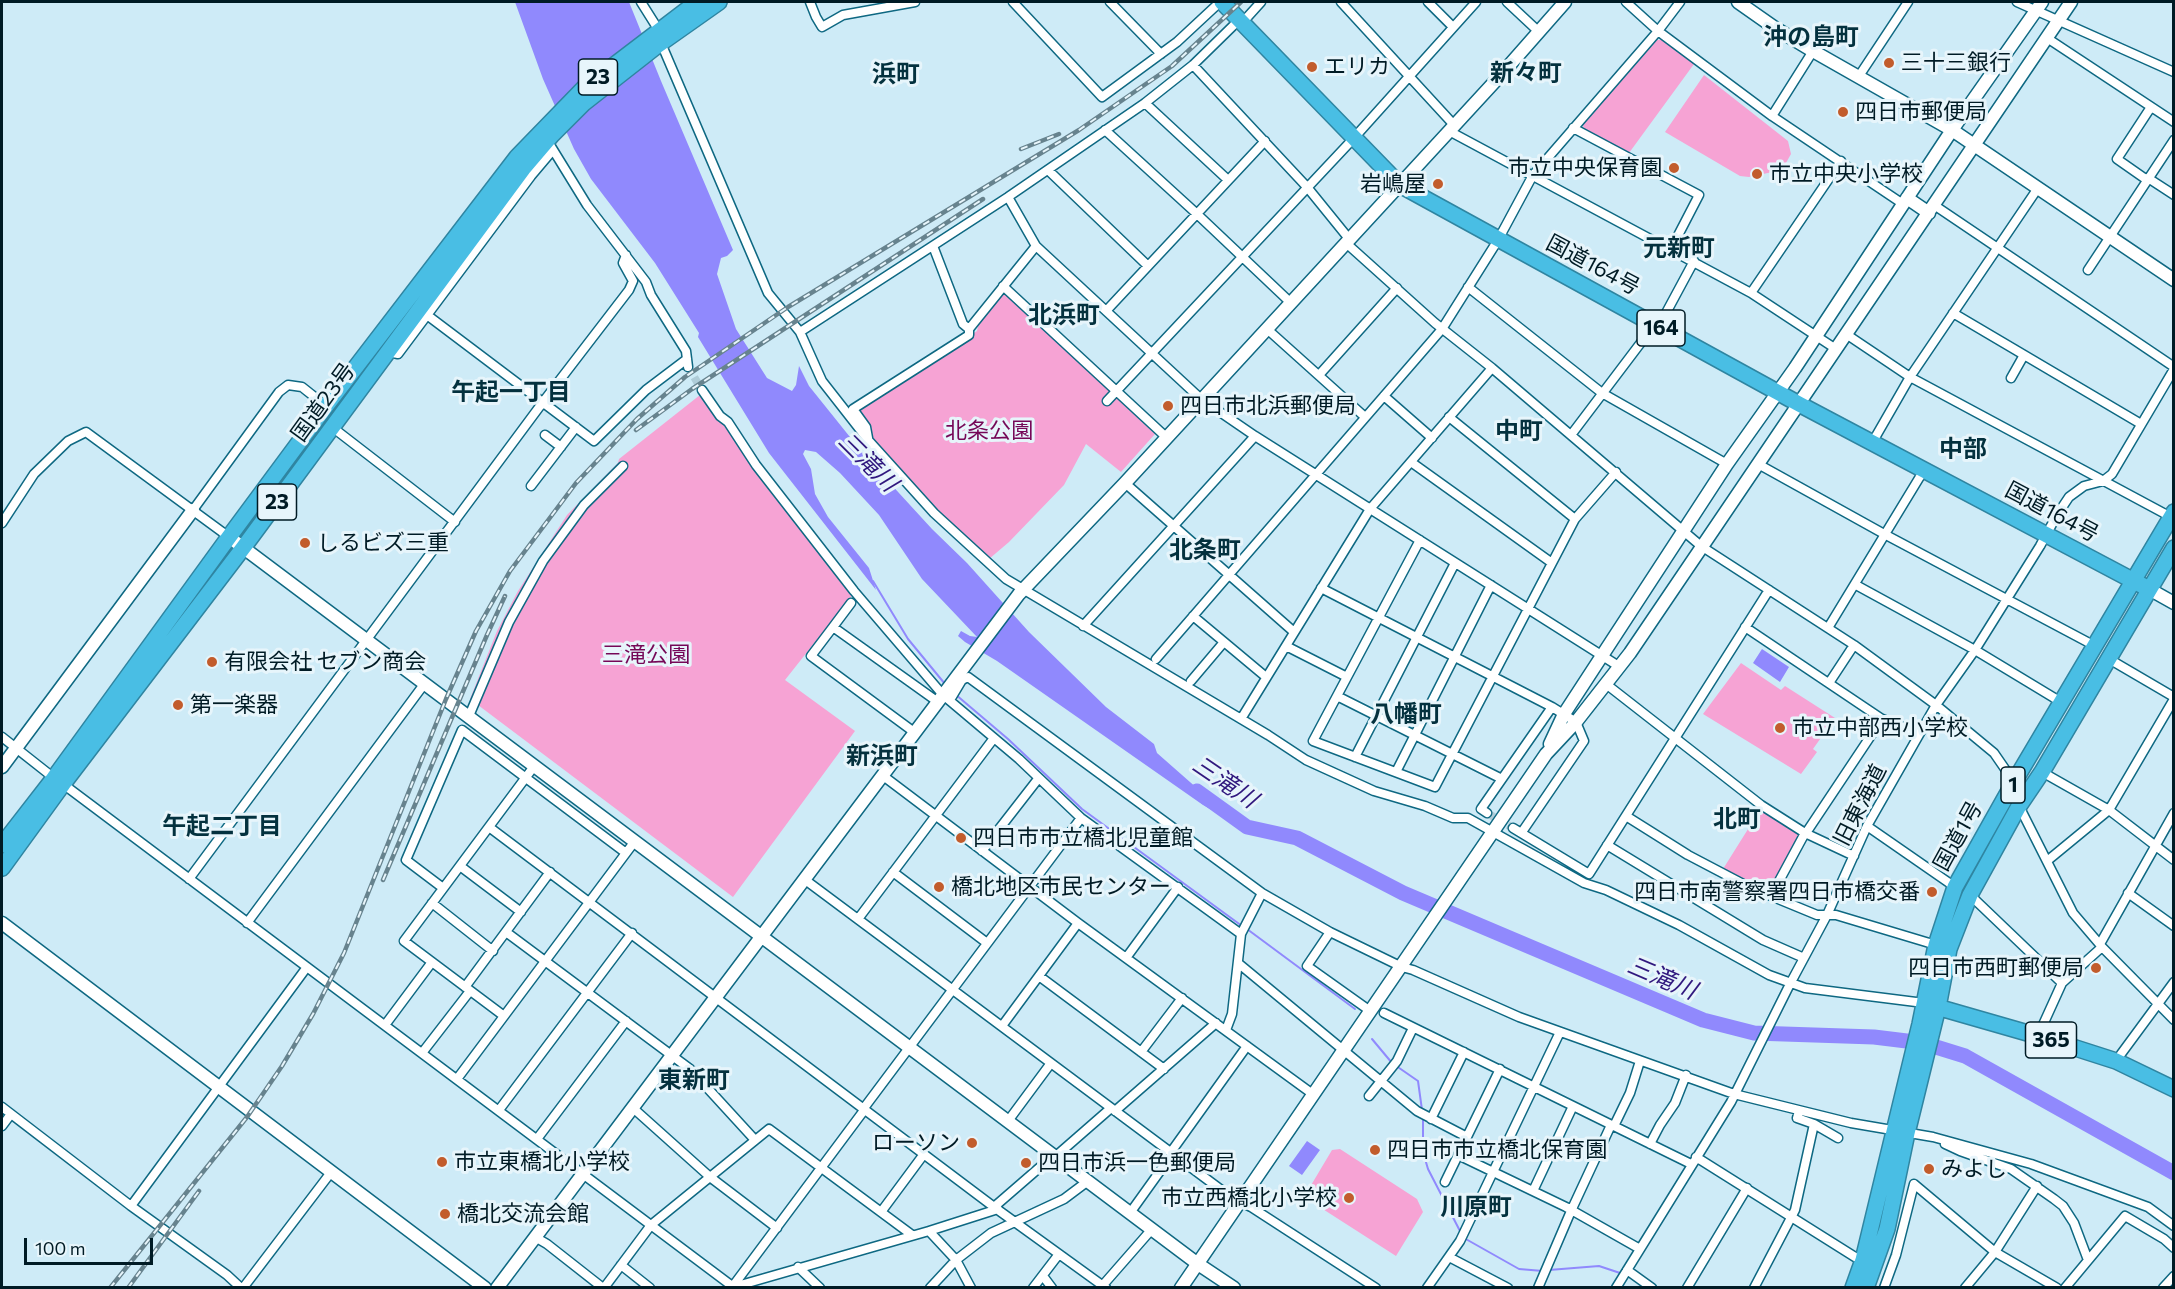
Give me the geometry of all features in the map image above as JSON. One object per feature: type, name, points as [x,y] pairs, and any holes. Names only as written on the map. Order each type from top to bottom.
[{"type":"highway","name":"国道23号","points":[[658,38],[697,2]]},
{"type":"highway","name":"国道23号","points":[[2,846],[58,781],[243,548],[523,169],[550,138],[583,89],[658,38],[719,2]]},
{"type":"highway","name":"国道164号","points":[[1221,2],[1400,185],[1778,393],[2150,589]]},
{"type":"highway","name":"国道23号","points":[[2,868],[58,781],[229,537],[326,406],[517,157],[550,138]]},
{"type":"highway","name":"国道1号","points":[[1931,1005],[1936,945],[1955,887],[2014,782],[2172,515]]},
{"type":"highway","name":"国道1号","points":[[1853,1287],[1900,1132],[1931,1005],[1970,895],[2019,806],[2042,772],[2174,548]]},
{"type":"highway","name":"365","points":[[1931,1005],[2038,1035],[2116,1061],[2174,1089]]},
{"type":"highway","name":"国道1号","points":[[1875,1285],[1887,1229],[1900,1132]]},
{"type":"street","points":[[642,2],[768,293],[800,332],[822,381],[869,441],[934,513],[1021,592],[1241,719],[1306,760],[1355,783],[1425,806],[1453,819],[1468,818],[1491,836],[1584,883],[1605,890],[1679,925],[1788,988],[1805,988],[1931,1005]]},
{"type":"street","points":[[810,2],[822,27],[843,15],[915,2]]},
{"type":"street","points":[[1013,2],[1102,97],[1178,42],[1221,2]]},
{"type":"street","points":[[1110,2],[1161,54]]},
{"type":"street","points":[[800,332],[1008,197],[1145,103],[1193,65],[1261,2]]},
{"type":"street","points":[[1341,2],[1410,76],[1452,128],[1533,175],[1751,293],[1836,349]]},
{"type":"street","points":[[1428,2],[1454,27]]},
{"type":"street","points":[[1107,401],[1353,139],[1476,2]]},
{"type":"street","points":[[1507,2],[1538,31]]},
{"type":"street","points":[[497,1287],[914,732],[945,697],[1021,592],[1125,483],[1499,78],[1565,2]]},
{"type":"street","points":[[1626,2],[1658,31],[1772,116],[1905,201],[1931,209],[1998,247],[2174,368]]},
{"type":"street","points":[[1156,658],[1442,329],[1498,240],[1533,175],[1658,31],[1680,2]]},
{"type":"street","points":[[1738,2],[1813,51],[1974,144],[2174,280]]},
{"type":"street","points":[[1859,76],[1908,2]]},
{"type":"street","points":[[2017,2],[2039,6],[2059,20],[2174,72]]},
{"type":"street","points":[[1181,1287],[1546,754],[1576,722],[1620,667],[2071,2]]},
{"type":"street","points":[[1546,754],[1564,714],[1727,464],[1817,336],[1952,130],[2039,6]]},
{"type":"street","points":[[2047,38],[2174,122]]},
{"type":"street","points":[[1772,116],[1813,51]]},
{"type":"street","points":[[1193,65],[1306,187],[1348,241],[1442,329],[1492,368],[1701,546],[1854,645],[1936,705],[1994,753],[2014,782],[2019,806],[2073,914],[2101,946],[2174,1020]]},
{"type":"street","points":[[1145,103],[1228,180]]},
{"type":"street","points":[[2151,107],[2116,159],[2174,195]]},
{"type":"street","points":[[1574,128],[1699,195],[1671,249]]},
{"type":"street","points":[[1105,130],[1291,303]]},
{"type":"street","points":[[427,315],[594,441],[646,390],[688,363],[686,351],[651,295],[646,282],[587,205],[550,138]]},
{"type":"street","points":[[388,352],[398,354],[531,176],[550,138]]},
{"type":"street","points":[[2088,270],[2174,140]]},
{"type":"street","points":[[1106,311],[1265,141]]},
{"type":"street","points":[[1751,293],[1841,161]]},
{"type":"street","points":[[1048,170],[1148,266]]},
{"type":"street","points":[[1872,443],[1910,378],[2038,188]]},
{"type":"street","points":[[1008,197],[1036,246],[1201,399],[1255,436],[1620,667]]},
{"type":"street","points":[[933,246],[963,324],[969,329]]},
{"type":"street","points":[[869,441],[866,427],[854,409],[969,335],[969,329],[1036,246]]},
{"type":"street","points":[[189,879],[632,285],[632,277],[623,263],[626,255]]},
{"type":"street","points":[[1571,435],[1657,325],[1694,261]]},
{"type":"street","points":[[1004,286],[1166,437]]},
{"type":"street","points":[[1468,287],[1602,393],[1727,464]]},
{"type":"street","points":[[1319,375],[1397,288]]},
{"type":"street","points":[[1953,313],[2142,424]]},
{"type":"street","points":[[1267,329],[1365,417]]},
{"type":"street","points":[[1846,333],[1910,378],[2103,481],[2172,515]]},
{"type":"street","points":[[2011,378],[2024,355]]},
{"type":"street","points":[[1241,719],[1370,509],[1492,368]]},
{"type":"street","name":"旧東海道","points":[[1616,1287],[1734,1094],[1827,915],[1868,826],[1936,705],[1975,650],[2069,497],[2084,486],[2103,481],[2112,474],[2174,368]]},
{"type":"street","points":[[2,767],[279,392],[288,385],[302,387],[326,406]]},
{"type":"street","points":[[702,390],[720,416],[728,422],[756,465],[854,591],[945,697]]},
{"type":"street","points":[[1384,396],[1431,438]]},
{"type":"street","points":[[1449,417],[1575,519]]},
{"type":"street","points":[[531,486],[576,427]]},
{"type":"street","points":[[332,428],[455,522]]},
{"type":"street","points":[[2,523],[34,474],[68,441],[86,432],[368,640],[1198,1264],[1234,1287]]},
{"type":"street","points":[[545,435],[561,447]]},
{"type":"street","points":[[1083,626],[1255,436]]},
{"type":"street","points":[[1411,462],[1552,563]]},
{"type":"street","points":[[1758,464],[2095,646]]},
{"type":"street","points":[[469,716],[509,622],[543,561],[584,506],[623,466]]},
{"type":"street","points":[[1828,628],[1924,470]]},
{"type":"street","points":[[1420,540],[1313,741],[1435,787],[1575,519],[1616,472]]},
{"type":"street","points":[[1125,483],[1294,632]]},
{"type":"street","points":[[1355,757],[1455,563]]},
{"type":"street","points":[[1396,772],[1491,585]]},
{"type":"street","points":[[1856,585],[1975,650],[2061,702]]},
{"type":"street","points":[[1321,588],[1552,707],[1576,722],[1584,741],[1522,832]]},
{"type":"street","points":[[2150,589],[2174,603]]},
{"type":"street","points":[[1513,828],[1589,874],[1769,590]]},
{"type":"street","points":[[851,603],[811,656],[914,732]]},
{"type":"street","points":[[1193,616],[1266,677]]},
{"type":"street","points":[[833,627],[945,697],[994,738],[1081,818],[1178,887],[1243,928]]},
{"type":"street","points":[[1745,627],[1882,719],[1919,733]]},
{"type":"street","points":[[1191,681],[1224,642]]},
{"type":"street","points":[[1829,683],[1854,645]]},
{"type":"street","points":[[1286,646],[1347,677]]},
{"type":"street","points":[[2047,861],[2109,810],[2174,698],[2109,659]]},
{"type":"street","points":[[945,697],[968,677],[1262,893],[1330,932],[1519,1017],[1734,1094],[1799,1111],[1933,1137],[2031,1164],[2148,1207],[2174,1226]]},
{"type":"street","points":[[247,923],[425,683]]},
{"type":"street","points":[[1606,684],[1761,805],[1806,833],[1854,856]]},
{"type":"street","points":[[1337,696],[1502,779]]},
{"type":"street","points":[[1487,813],[1480,809],[1552,707]]},
{"type":"street","points":[[1771,896],[1806,833],[1882,719]]},
{"type":"street","points":[[443,888],[406,860],[462,730],[626,853]]},
{"type":"street","points":[[2,737],[734,1287]]},
{"type":"street","points":[[858,920],[994,738]]},
{"type":"street","points":[[504,1016],[404,941],[535,765]]},
{"type":"street","points":[[2042,772],[2109,810],[2174,860]]},
{"type":"street","points":[[882,775],[1078,923],[1314,1095]]},
{"type":"street","points":[[982,851],[1038,779]]},
{"type":"street","points":[[2042,1027],[2062,982],[2101,946],[2128,893],[2174,813]]},
{"type":"street","points":[[1626,816],[1688,855],[1749,887],[1817,915],[1836,915],[1936,945]]},
{"type":"street","points":[[734,1287],[952,989],[1081,818]]},
{"type":"street","points":[[1868,826],[1955,887]]},
{"type":"street","points":[[489,827],[1103,1286],[1152,1229]]},
{"type":"street","points":[[457,1079],[635,841]]},
{"type":"street","points":[[1607,845],[1763,940],[1804,958]]},
{"type":"street","points":[[460,866],[521,912]]},
{"type":"street","points":[[422,1053],[550,872]]},
{"type":"street","points":[[893,872],[987,943]]},
{"type":"street","points":[[804,879],[1228,1195],[1376,1287]]},
{"type":"street","points":[[1126,958],[1178,887]]},
{"type":"street","points":[[1226,1030],[1232,1014],[1243,928],[1262,893]]},
{"type":"street","points":[[2128,893],[2174,926]]},
{"type":"street","points":[[1970,895],[2062,982]]},
{"type":"street","points":[[432,903],[493,951]]},
{"type":"street","points":[[2,922],[485,1287]]},
{"type":"street","points":[[1002,1026],[1078,923]]},
{"type":"street","points":[[506,932],[690,1069],[755,1140]]},
{"type":"street","points":[[1330,932],[1307,966],[1366,1008]]},
{"type":"street","points":[[499,1110],[632,933]]},
{"type":"street","points":[[385,1025],[432,962]]},
{"type":"street","points":[[1238,963],[1417,1111],[1467,1137]]},
{"type":"street","points":[[131,1206],[307,967]]},
{"type":"street","points":[[1039,976],[1164,1069]]},
{"type":"street","points":[[2121,1054],[2174,982]]},
{"type":"street","points":[[1141,1052],[1182,998]]},
{"type":"street","points":[[1384,1013],[1650,1144],[1694,1161],[1747,1188],[1863,1260]]},
{"type":"street","points":[[537,1139],[626,1021]]},
{"type":"street","points":[[734,1287],[929,1231],[996,1208],[1055,1155],[1164,1069],[1216,1023]]},
{"type":"street","points":[[1369,1096],[1395,1064],[1413,1028]]},
{"type":"street","points":[[1427,1287],[1460,1241],[1560,1032]]},
{"type":"street","points":[[1130,1213],[1247,1046]]},
{"type":"street","points":[[1430,1118],[1464,1052]]},
{"type":"street","points":[[1538,1287],[1571,1211],[1630,1093],[1640,1061]]},
{"type":"street","points":[[1008,1120],[1051,1063]]},
{"type":"street","points":[[1445,1182],[1500,1069]]},
{"type":"street","points":[[1650,1144],[1676,1103],[1686,1075]]},
{"type":"street","points":[[1533,1191],[1573,1106]]},
{"type":"street","points":[[2,1107],[131,1206],[242,1287],[332,1171]]},
{"type":"street","points":[[633,1108],[710,1177],[777,1228]]},
{"type":"street","points":[[1799,1111],[1797,1118],[1814,1124],[1838,1138]]},
{"type":"street","points":[[2,1126],[11,1114]]},
{"type":"street","points":[[1754,1287],[1792,1217],[1814,1124]]},
{"type":"street","points":[[535,1238],[547,1244],[604,1287],[651,1226],[769,1129],[912,1235]]},
{"type":"street","points":[[1933,1137],[1960,1151],[2000,1164],[2037,1186],[2063,1206],[2077,1229],[2088,1260]]},
{"type":"street","points":[[880,1212],[924,1154]]},
{"type":"street","points":[[1458,1155],[1533,1191],[1640,1249]]},
{"type":"street","points":[[930,1287],[956,1260],[991,1233],[1064,1199],[1088,1181]]},
{"type":"street","points":[[1875,1285],[1896,1255],[1914,1184],[1995,1252],[2057,1287]]},
{"type":"street","points":[[1965,1287],[1995,1252],[2037,1186]]},
{"type":"street","points":[[1687,1287],[1747,1188]]},
{"type":"street","points":[[2065,1287],[2125,1216],[2164,1239],[2174,1248]]},
{"type":"street","points":[[929,1231],[956,1260],[971,1287]]},
{"type":"street","points":[[1033,1287],[1059,1254]]},
{"type":"street","points":[[1449,1257],[1508,1287]]},
{"type":"street","points":[[621,1265],[650,1287]]},
{"type":"street","points":[[798,1267],[820,1287]]},
{"type":"street","points":[[1627,1270],[1652,1287]]},
{"type":"street","points":[[1042,1275],[1052,1287]]},
{"type":"street","points":[[2163,1287],[2174,1276]]},
{"type":"green space","points":[[1657,40],[1662,40],[1694,64],[1629,153],[1584,130],[1583,125]]},
{"type":"green space","points":[[1704,75],[1788,141],[1791,154],[1782,170],[1749,177],[1740,176],[1665,132]]},
{"type":"green space","name":"北条公園","points":[[1003,291],[1155,434],[1121,472],[1086,444],[1064,485],[1009,542],[989,559],[939,513],[873,440],[871,426],[859,410],[977,331],[979,322]]},
{"type":"green space","name":"三滝公園","points":[[700,395],[718,418],[727,425],[853,594],[785,680],[855,731],[733,897],[470,699],[497,631],[518,591],[567,515],[618,463],[619,459]]},
{"type":"green space","points":[[1741,663],[1781,690],[1785,686],[1835,718],[1813,749],[1817,752],[1801,774],[1703,714]]},
{"type":"green space","points":[[1760,810],[1801,834],[1774,883],[1767,889],[1723,869]]},
{"type":"green space","points":[[1340,1149],[1417,1199],[1423,1212],[1396,1256],[1304,1197],[1332,1150]]},
{"type":"water","points":[[515,2],[629,2],[733,250],[721,258],[717,274],[736,329],[767,378],[792,391],[796,385],[799,366],[809,386],[866,457],[1029,632],[1106,707],[1154,744],[1157,753],[1240,826],[1203,805],[958,636],[961,631],[977,637],[922,579],[879,515],[840,473],[816,452],[805,450],[803,454],[811,469],[815,494],[828,517],[869,568],[876,590],[769,453],[655,263],[591,179],[574,149],[543,79]]},
{"type":"water","points":[[1762,649],[1789,667],[1780,682],[1753,663]]},
{"type":"water","points":[[1307,1141],[1320,1150],[1302,1175],[1289,1166]]},
{"type":"waterway","points":[[873,581],[908,639],[945,684]]},
{"type":"waterway","points":[[955,694],[1008,739],[1082,809],[1242,926]]},
{"type":"waterway","name":"三滝川","points":[[1197,791],[1247,827],[1297,838],[1403,893],[1703,1020],[1754,1033],[1874,1037],[1923,1043],[1965,1056],[2174,1173]]},
{"type":"waterway","points":[[1247,929],[1355,1009]]},
{"type":"waterway","points":[[1372,1039],[1392,1063],[1418,1081],[1422,1110]]},
{"type":"waterway","points":[[1423,1116],[1423,1152],[1428,1169],[1461,1233]]},
{"type":"waterway","points":[[1464,1238],[1519,1269],[1543,1271]]},
{"type":"waterway","points":[[1549,1270],[1599,1266],[1620,1273]]},
{"type":"tunnel","points":[[688,367],[702,390]]},
{"type":"tunnel","points":[[1487,813],[1513,828]]},
{"type":"railway","points":[[110,1288],[247,1117],[282,1066],[313,1014],[344,953],[446,699],[476,631],[510,571],[576,483],[637,419],[685,377],[788,307],[1079,130],[1172,66],[1241,2]]},
{"type":"railway","points":[[1021,149],[1059,134]]},
{"type":"railway","points":[[636,430],[692,389],[983,199]]},
{"type":"railway","points":[[383,880],[505,596]]},
{"type":"railway","points":[[128,1288],[199,1191]]},
{"type":"place","name":"三十三銀行","points":[[1889,63]]},
{"type":"place","name":"エリカ","points":[[1312,67]]},
{"type":"place","name":"四日市郵便局","points":[[1843,112]]},
{"type":"place","name":"市立中央保育園","points":[[1674,168]]},
{"type":"place","name":"市立中央小学校","points":[[1757,174]]},
{"type":"place","name":"岩嶋屋","points":[[1438,184]]},
{"type":"place","name":"四日市北浜郵便局","points":[[1168,406]]},
{"type":"place","name":"しるビズ三重","points":[[305,543]]},
{"type":"place","name":"有限会社 セブン商会","points":[[212,662]]},
{"type":"place","name":"第一楽器","points":[[178,705]]},
{"type":"place","name":"市立中部西小学校","points":[[1780,728]]},
{"type":"place","name":"四日市市立橋北児童館","points":[[961,838]]},
{"type":"place","name":"橋北地区市民センター","points":[[939,887]]},
{"type":"place","name":"四日市南警察署四日市橋交番","points":[[1932,892]]},
{"type":"place","name":"四日市西町郵便局","points":[[2096,968]]},
{"type":"place","name":"ローソン","points":[[972,1143]]},
{"type":"place","name":"四日市市立橋北保育園","points":[[1375,1150]]},
{"type":"place","name":"市立東橋北小学校","points":[[442,1162]]},
{"type":"place","name":"四日市浜一色郵便局","points":[[1026,1163]]},
{"type":"place","name":"みよし","points":[[1929,1169]]},
{"type":"place","name":"市立西橋北小学校","points":[[1349,1198]]},
{"type":"place","name":"橋北交流会館","points":[[445,1214]]},
{"type":"district","name":"沖の島町","points":[[1811,37]]},
{"type":"district","name":"新々町","points":[[1526,73]]},
{"type":"district","name":"浜町","points":[[896,74]]},
{"type":"district","name":"元新町","points":[[1679,248]]},
{"type":"district","name":"北浜町","points":[[1064,315]]},
{"type":"district","name":"午起一丁目","points":[[511,392]]},
{"type":"district","name":"中町","points":[[1519,431]]},
{"type":"district","name":"中部","points":[[1963,449]]},
{"type":"district","name":"北条町","points":[[1205,550]]},
{"type":"district","name":"八幡町","points":[[1406,714]]},
{"type":"district","name":"新浜町","points":[[882,756]]},
{"type":"district","name":"北町","points":[[1737,819]]},
{"type":"district","name":"午起二丁目","points":[[222,826]]},
{"type":"district","name":"東新町","points":[[694,1080]]},
{"type":"district","name":"川原町","points":[[1476,1207]]}]
